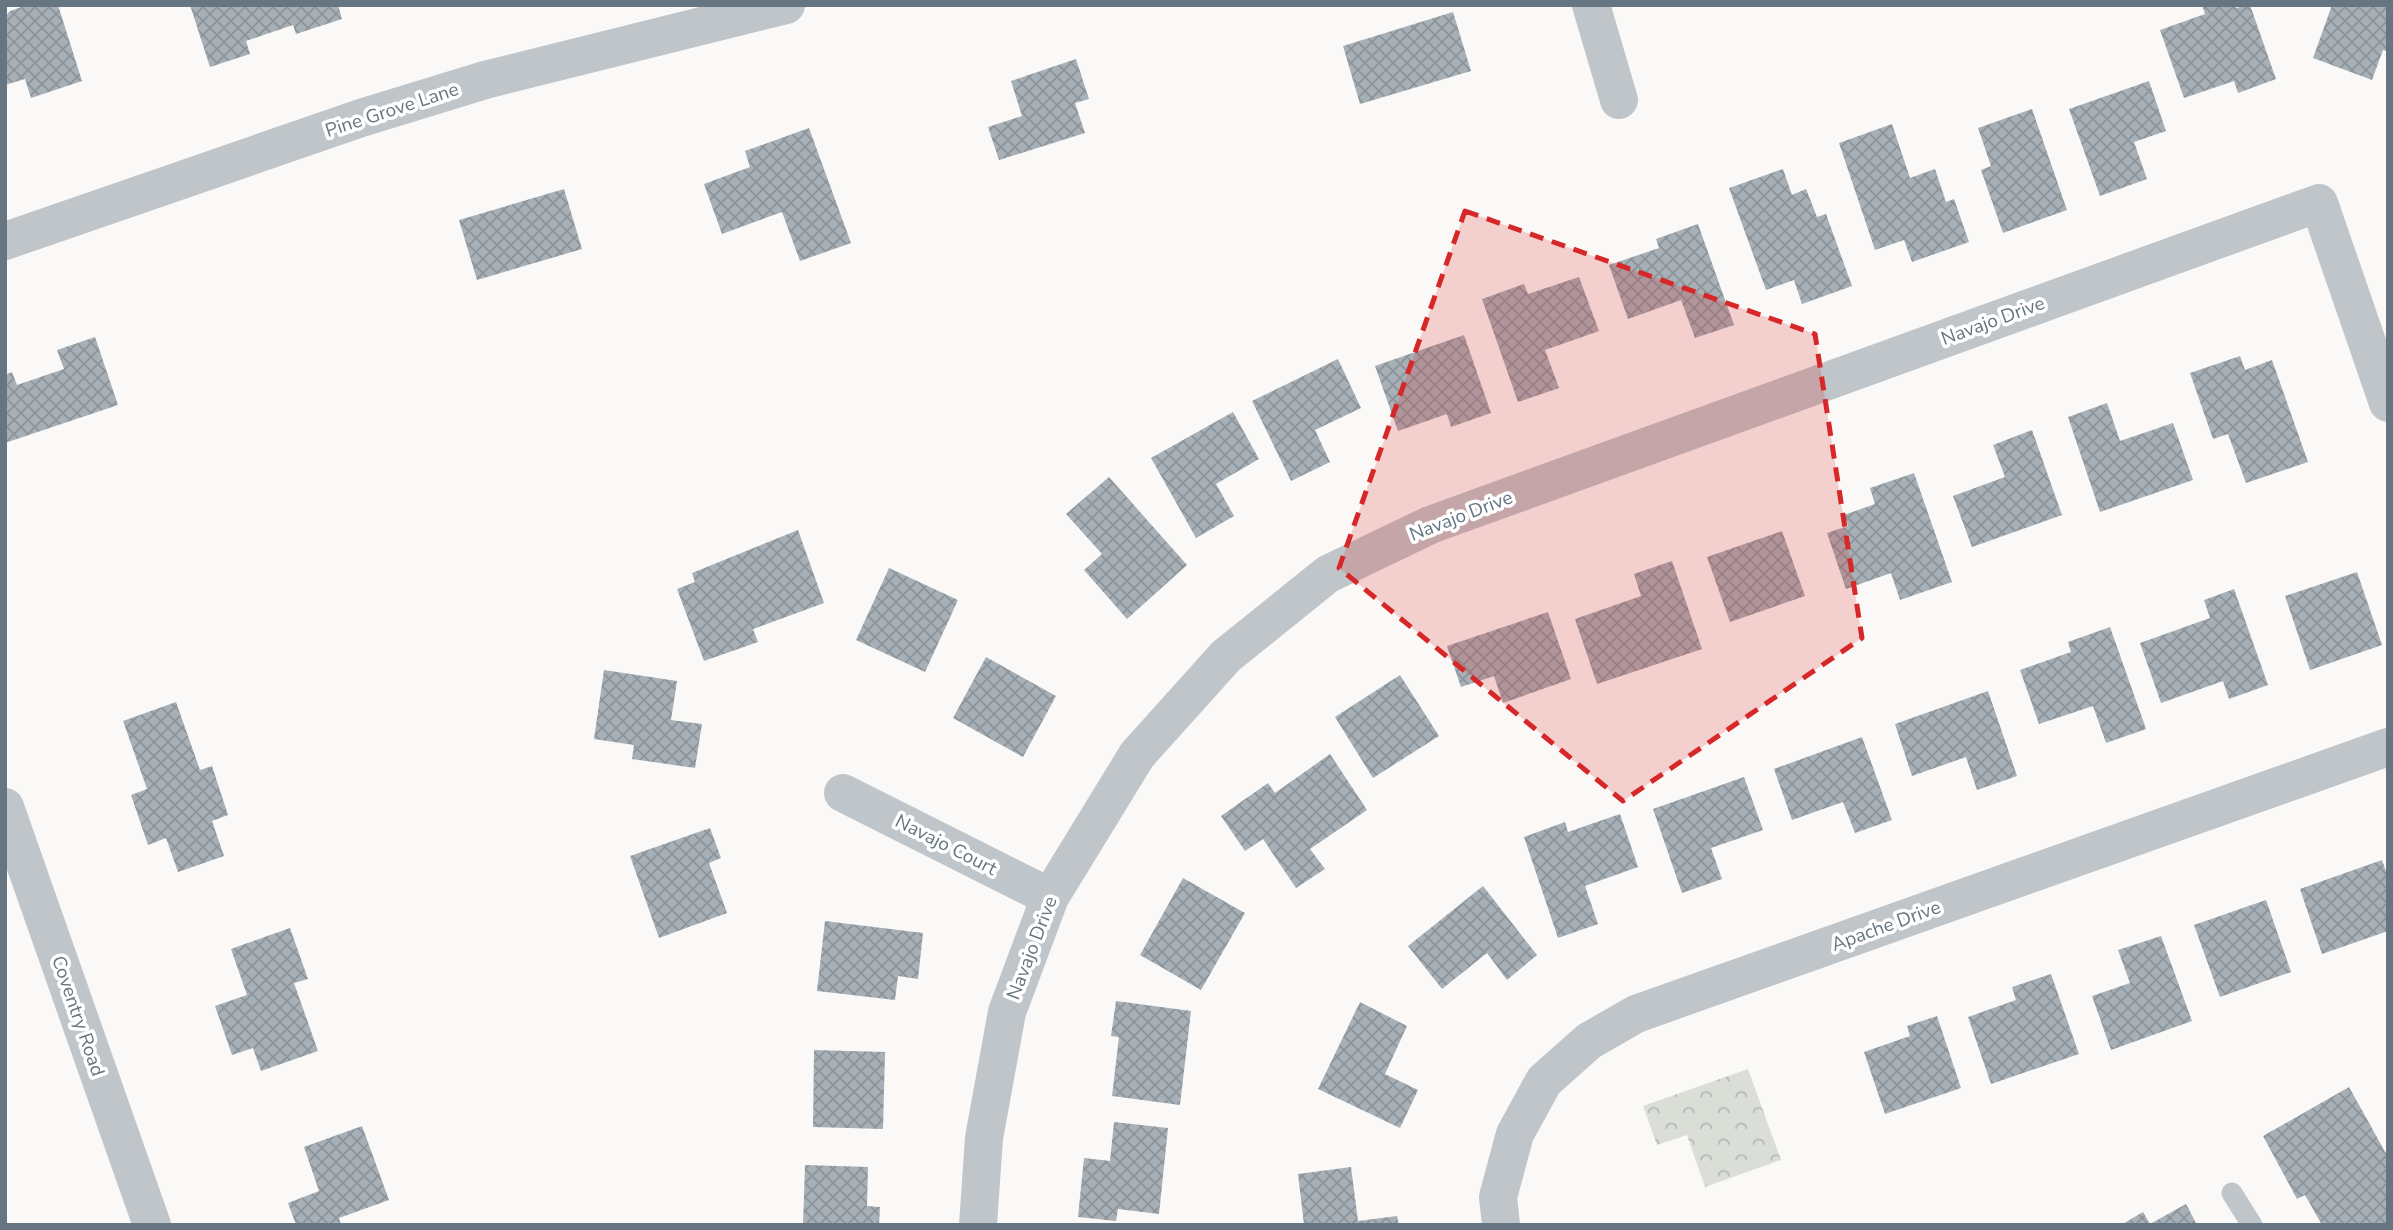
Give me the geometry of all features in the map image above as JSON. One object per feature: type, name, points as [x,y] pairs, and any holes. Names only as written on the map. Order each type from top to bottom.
[{"type":"street","name":"Pine Grove Lane","points":[[5,241],[361,118],[473,84],[786,5]]},
{"type":"street","points":[[1591,5],[1619,100]]},
{"type":"street","name":"Navajo Drive","points":[[978,1225],[984,1138],[1007,1012],[1050,897],[1137,755],[1226,656],[1328,574],[1430,525],[2319,203],[2388,403]]},
{"type":"street","name":"Apache Drive","points":[[1501,1225],[1498,1197],[1515,1134],[1544,1080],[1589,1041],[1636,1014],[2388,747]]},
{"type":"street","name":"Navajo Court","points":[[843,793],[1050,897]]},
{"type":"street","name":"Coventry Road","points":[[5,807],[152,1225]]},
{"type":"lane","points":[[2232,1193],[2252,1225]]},
{"type":"highlighted area","points":[[1465,211],[1815,334],[1862,638],[1623,801],[1339,568]]},
{"type":"green space","points":[[1748,1069],[1781,1160],[1705,1187],[1687,1135],[1657,1145],[1643,1106]]},
{"type":"building","points":[[27,5],[58,5],[82,81],[31,98],[25,79],[5,85],[5,17],[10,11]]},
{"type":"building","points":[[190,5],[338,5],[342,19],[296,34],[293,25],[246,41],[250,54],[210,67]]},
{"type":"building","points":[[2202,5],[2235,5],[2236,8],[2250,5],[2276,79],[2238,93],[2234,81],[2184,98],[2160,30],[2205,14]]},
{"type":"building","points":[[2332,5],[2388,5],[2388,51],[2383,50],[2372,80],[2313,58]]},
{"type":"building","points":[[1453,12],[1471,71],[1360,104],[1343,46]]},
{"type":"building","points":[[1076,59],[1089,99],[1075,103],[1085,133],[999,160],[988,127],[1022,116],[1011,81]]},
{"type":"building","points":[[2149,81],[2166,131],[2134,142],[2147,179],[2100,196],[2069,109]]},
{"type":"building","points":[[2032,109],[2067,210],[2003,233],[1981,170],[1991,166],[1978,128]]},
{"type":"building","points":[[1892,124],[1910,178],[1935,169],[1946,202],[1954,199],[1969,242],[1912,262],[1904,240],[1875,250],[1839,143]]},
{"type":"building","points":[[809,128],[851,243],[800,261],[782,212],[722,234],[704,184],[750,167],[745,151]]},
{"type":"building","points":[[1783,169],[1792,195],[1806,189],[1817,217],[1826,214],[1852,286],[1802,304],[1794,280],[1766,290],[1729,188]]},
{"type":"building","points":[[564,189],[582,249],[477,280],[459,220]]},
{"type":"building","points":[[1698,224],[1734,325],[1695,338],[1681,300],[1628,319],[1609,265],[1659,248],[1656,239]]},
{"type":"building","points":[[1579,277],[1599,331],[1545,350],[1559,388],[1518,402],[1482,299],[1524,284],[1528,294]]},
{"type":"building","points":[[1464,335],[1491,413],[1451,427],[1447,414],[1398,431],[1375,366]]},
{"type":"building","points":[[95,337],[118,405],[5,443],[5,375],[12,372],[17,385],[64,369],[57,350]]},
{"type":"building","points":[[2240,356],[2245,370],[2272,360],[2308,462],[2246,483],[2228,434],[2213,439],[2190,373]]},
{"type":"building","points":[[1338,359],[1361,408],[1315,430],[1330,462],[1291,481],[1252,401]]},
{"type":"building","points":[[2107,403],[2120,441],[2173,423],[2193,480],[2100,512],[2068,417]]},
{"type":"building","points":[[1233,412],[1259,459],[1216,484],[1234,516],[1196,538],[1151,458]]},
{"type":"building","points":[[2032,430],[2062,515],[1972,547],[1953,496],[2005,477],[1993,445]]},
{"type":"building","points":[[1914,473],[1952,582],[1900,600],[1891,573],[1846,589],[1827,533],[1848,526],[1844,515],[1875,504],[1870,488]]},
{"type":"building","points":[[1109,477],[1187,565],[1127,619],[1084,570],[1102,554],[1066,514]]},
{"type":"building","points":[[798,530],[824,603],[753,629],[758,642],[704,661],[677,589],[695,582],[692,573]]},
{"type":"building","points":[[1782,531],[1805,596],[1730,622],[1707,557]]},
{"type":"building","points":[[1672,561],[1702,649],[1597,684],[1575,619],[1641,596],[1634,574]]},
{"type":"building","points":[[889,568],[958,600],[925,672],[856,640]]},
{"type":"building","points":[[2357,572],[2382,645],[2310,670],[2285,596]]},
{"type":"building","points":[[2234,589],[2268,685],[2229,699],[2223,681],[2161,703],[2140,643],[2210,618],[2204,600]]},
{"type":"building","points":[[1548,612],[1571,679],[1503,703],[1494,676],[1461,687],[1447,646]]},
{"type":"building","points":[[2110,627],[2146,729],[2106,743],[2093,706],[2039,724],[2020,670],[2071,652],[2068,642]]},
{"type":"building","points":[[986,657],[1056,696],[1023,757],[953,718]]},
{"type":"building","points":[[604,670],[677,681],[671,720],[702,724],[695,768],[632,759],[634,745],[594,739]]},
{"type":"building","points":[[1400,675],[1439,736],[1373,778],[1335,717]]},
{"type":"building","points":[[1988,691],[2017,776],[1977,790],[1966,757],[1912,776],[1895,724]]},
{"type":"building","points":[[176,702],[200,770],[212,766],[228,815],[212,821],[224,856],[178,872],[166,838],[148,845],[131,795],[147,789],[123,721]]},
{"type":"building","points":[[1862,737],[1892,820],[1855,833],[1843,802],[1792,820],[1774,769]]},
{"type":"building","points":[[1330,754],[1367,810],[1310,849],[1325,869],[1296,888],[1263,839],[1245,851],[1221,816],[1268,783],[1275,793]]},
{"type":"building","points":[[1744,777],[1763,830],[1711,848],[1722,879],[1682,893],[1653,809]]},
{"type":"building","points":[[1620,814],[1638,867],[1585,886],[1598,924],[1558,938],[1524,837],[1565,822],[1568,832]]},
{"type":"building","points":[[710,828],[721,858],[709,863],[727,913],[659,938],[630,856]]},
{"type":"building","points":[[2382,860],[2388,877],[2388,931],[2322,954],[2300,889]]},
{"type":"building","points":[[1183,878],[1245,913],[1201,990],[1140,955]]},
{"type":"building","points":[[1483,886],[1537,955],[1507,980],[1487,953],[1442,989],[1408,946]]},
{"type":"building","points":[[2266,900],[2291,972],[2220,997],[2194,925]]},
{"type":"building","points":[[825,921],[923,933],[918,979],[898,976],[895,1000],[817,991]]},
{"type":"building","points":[[290,928],[308,979],[294,983],[318,1051],[261,1071],[253,1048],[232,1055],[215,1006],[247,995],[231,949]]},
{"type":"building","points":[[2161,936],[2192,1021],[2111,1050],[2092,996],[2130,983],[2118,950]]},
{"type":"building","points":[[2051,974],[2079,1054],[1991,1084],[1968,1017],[2016,1000],[2012,987]]},
{"type":"building","points":[[1116,1001],[1191,1011],[1180,1105],[1112,1096],[1119,1037],[1111,1036]]},
{"type":"building","points":[[1360,1002],[1407,1026],[1385,1074],[1418,1090],[1400,1128],[1318,1089]]},
{"type":"building","points":[[1937,1016],[1961,1088],[1885,1114],[1864,1052],[1910,1036],[1907,1026]]},
{"type":"building","points":[[814,1050],[885,1052],[883,1129],[813,1127]]},
{"type":"building","points":[[2349,1087],[2388,1157],[2388,1225],[2322,1225],[2305,1195],[2297,1199],[2263,1136]]},
{"type":"building","points":[[1114,1122],[1168,1128],[1159,1214],[1118,1209],[1116,1221],[1078,1217],[1084,1158],[1110,1161]]},
{"type":"building","points":[[362,1126],[389,1200],[339,1218],[341,1225],[296,1225],[288,1203],[319,1191],[304,1147]]},
{"type":"building","points":[[805,1165],[868,1167],[867,1206],[880,1207],[879,1225],[803,1225]]},
{"type":"building","points":[[1351,1167],[1358,1221],[1397,1216],[1399,1225],[1304,1225],[1298,1174]]},
{"type":"building","points":[[2186,1204],[2197,1225],[2121,1225],[2143,1212],[2150,1224]]}]
